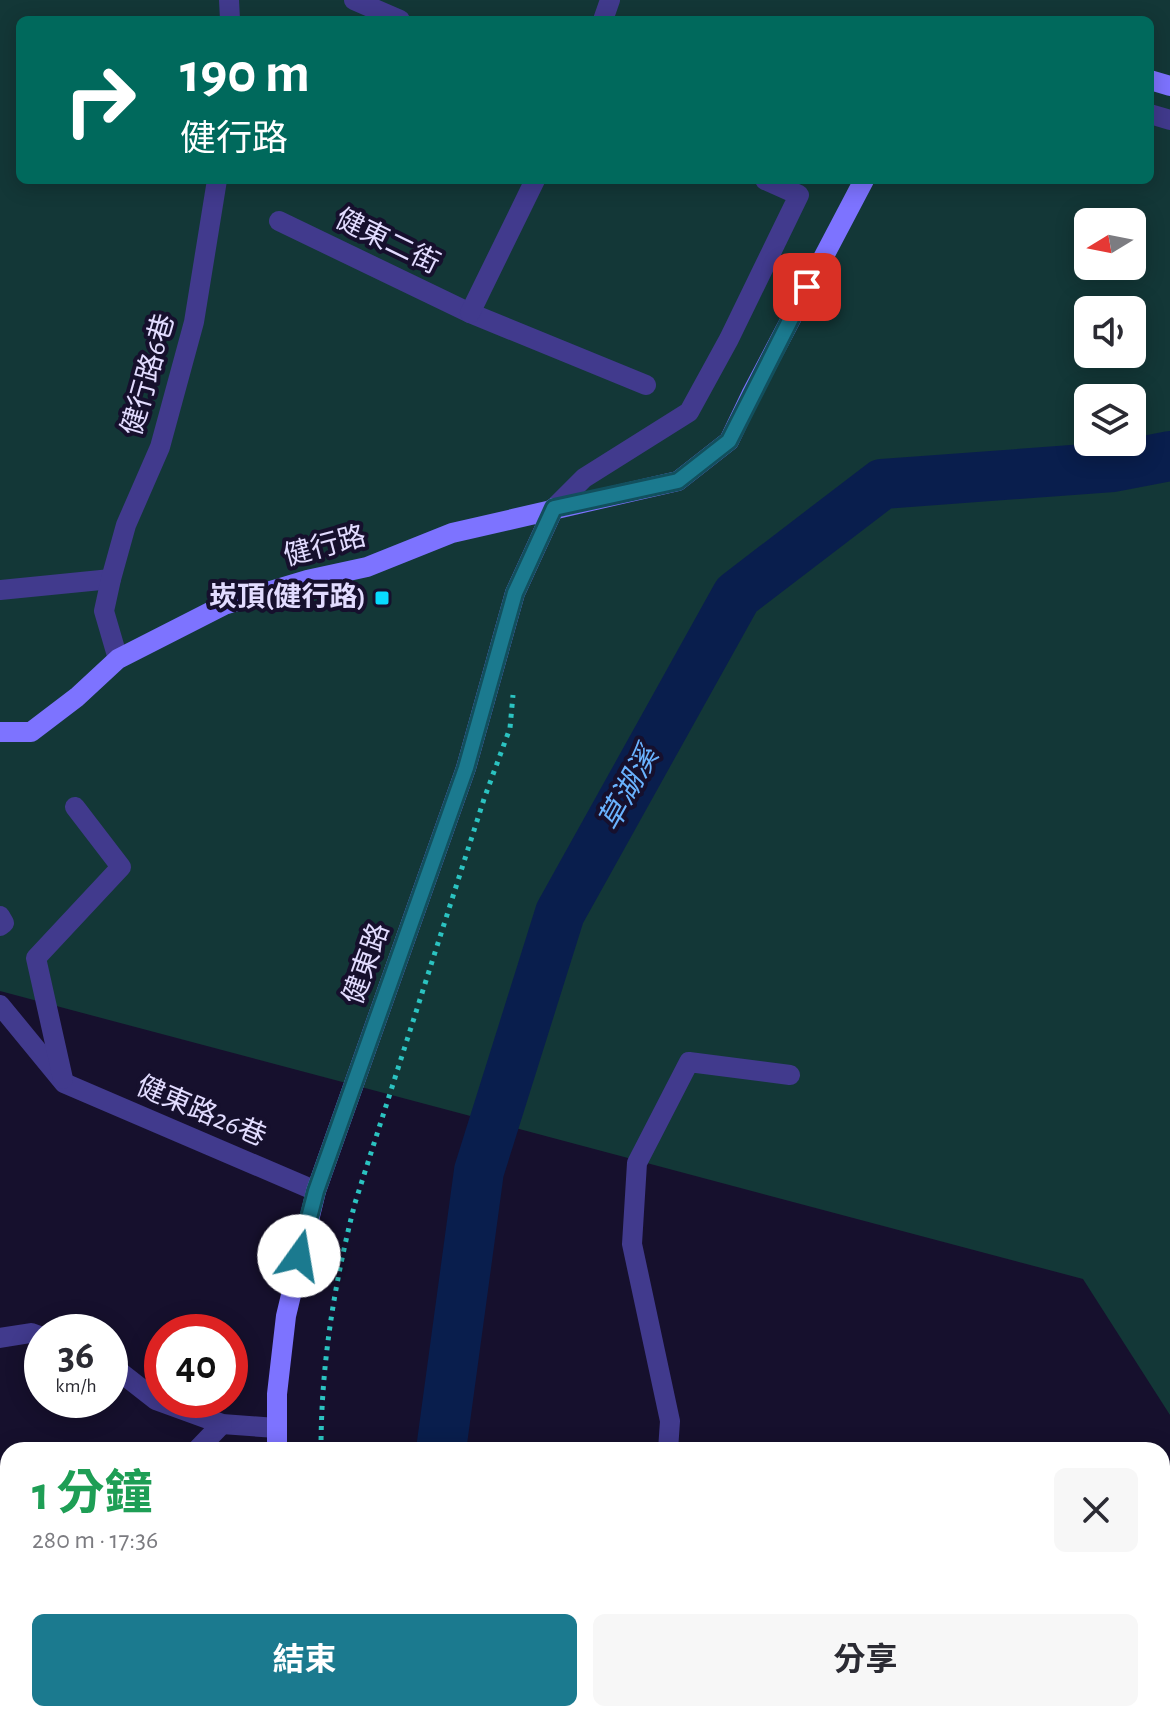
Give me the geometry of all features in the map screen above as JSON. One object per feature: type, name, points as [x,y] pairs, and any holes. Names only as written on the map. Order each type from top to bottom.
[{"type":"street","points":[[354,0],[391,16]]},
{"type":"street","name":"健行路6巷","points":[[118,659],[104,611],[126,525],[160,447],[194,322],[216,184]]},
{"type":"street","points":[[470,313],[533,184]]},
{"type":"street","points":[[554,508],[584,478],[689,412],[729,339],[799,195],[774,184]]},
{"type":"street","name":"健行路","points":[[0,732],[31,732],[77,697],[118,659],[224,605],[307,580],[367,567],[452,533],[678,481],[729,441],[862,184]]},
{"type":"street","name":"健東二街","points":[[279,221],[470,313],[646,385]]},
{"type":"street","name":"健東路","points":[[277,1442],[277,1394],[286,1316],[316,1191],[466,768],[515,593],[554,508]]},
{"type":"street","points":[[0,590],[111,579]]},
{"type":"street","points":[[64,1083],[36,958],[121,867],[75,807]]},
{"type":"street","points":[[0,916],[4,923],[0,926]]},
{"type":"street","name":"健東路26巷","points":[[0,1005],[64,1083],[316,1191]]},
{"type":"street","points":[[669,1442],[670,1421],[632,1244],[637,1163],[689,1062],[790,1075]]},
{"type":"street","points":[[0,1338],[24,1334]]},
{"type":"street","points":[[128,1378],[156,1400],[222,1424],[276,1428]]},
{"type":"street","points":[[205,1442],[222,1424]]},
{"type":"path","points":[[321,1442],[321,1392],[329,1319],[355,1203],[484,799],[510,728],[514,688]]},
{"type":"green space","points":[[0,0],[1170,0],[1170,1415],[1083,1279],[0,991]]},
{"type":"waterway","name":"草湖溪","points":[[442,1442],[479,1171],[560,913],[737,595],[882,484],[1113,467],[1170,456]]},
{"type":"place","name":"崁頂(健行路)","points":[[382,598]]},
{"type":"route","points":[[299,1256],[316,1191],[466,768],[515,593],[554,508],[678,481],[729,441],[807,287]]}]
